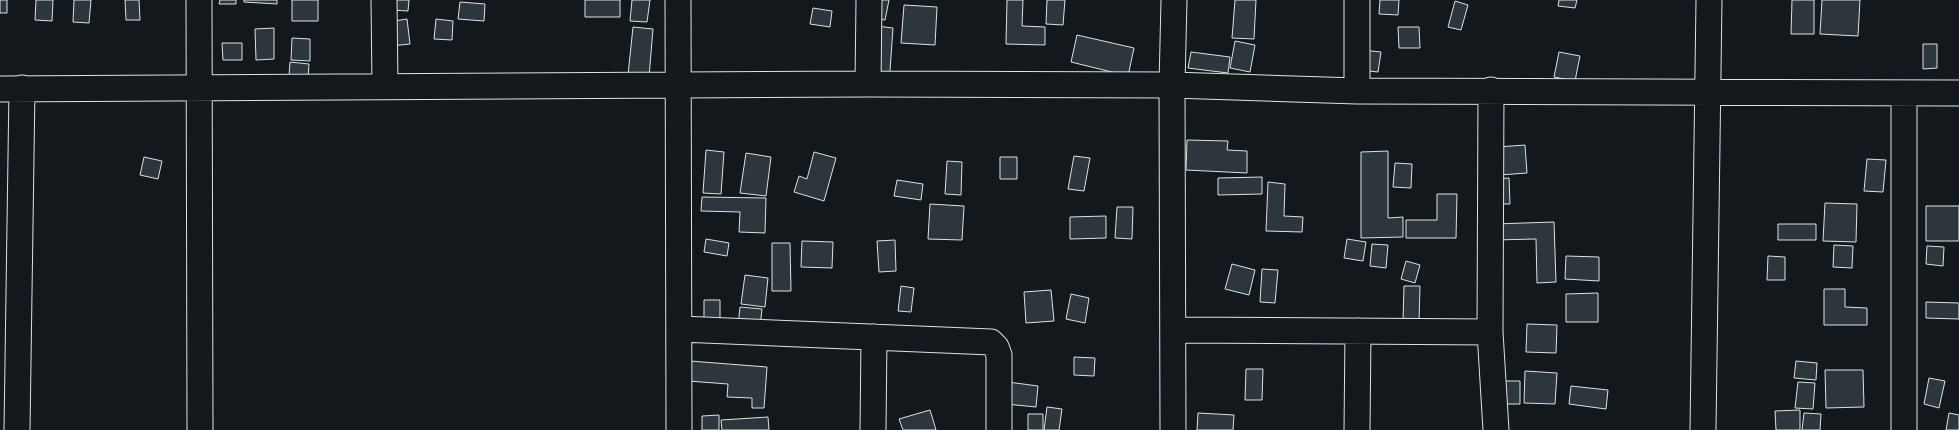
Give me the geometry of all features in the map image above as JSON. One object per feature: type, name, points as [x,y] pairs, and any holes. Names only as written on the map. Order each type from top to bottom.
[{"type":"street","points":[[199,0],[200,430]]},
{"type":"street","points":[[384,0],[384,86]]},
{"type":"street","points":[[678,0],[679,430]]},
{"type":"street","points":[[868,0],[868,84]]},
{"type":"street","points":[[1173,430],[1172,85],[1174,0]]},
{"type":"street","points":[[1357,0],[1357,91]]},
{"type":"street","points":[[1703,430],[1709,0]]},
{"type":"street","points":[[17,430],[9,336],[11,89],[199,86],[868,84],[1172,85],[1357,91],[1708,90],[1959,93]]},
{"type":"street","points":[[1491,90],[1490,332],[1496,430]]},
{"type":"street","points":[[1904,93],[1904,430]]},
{"type":"street","points":[[680,329],[991,342],[996,347],[999,355],[999,430]]},
{"type":"street","points":[[1174,330],[1490,332]]},
{"type":"street","points":[[1357,430],[1358,332]]},
{"type":"street","points":[[873,430],[874,337]]},
{"type":"building","points":[[0,0],[7,0],[7,13],[0,13]]},
{"type":"building","points":[[36,0],[53,0],[52,21],[35,20]]},
{"type":"building","points":[[74,0],[91,0],[89,23],[73,22]]},
{"type":"building","points":[[125,0],[139,0],[140,20],[126,20]]},
{"type":"building","points":[[220,0],[236,0],[236,4],[219,4]]},
{"type":"building","points":[[244,0],[277,0],[277,4],[244,2]]},
{"type":"building","points":[[292,0],[318,0],[318,21],[292,21]]},
{"type":"building","points":[[392,0],[409,0],[408,11],[391,10]]},
{"type":"building","points":[[585,0],[620,0],[620,17],[585,17]]},
{"type":"building","points":[[632,0],[650,0],[647,22],[630,21]]},
{"type":"building","points":[[866,0],[889,0],[885,20],[863,17]]},
{"type":"building","points":[[1007,0],[1023,0],[1022,26],[1045,27],[1045,45],[1006,44]]},
{"type":"building","points":[[1047,0],[1065,0],[1063,25],[1046,24]]},
{"type":"building","points":[[1235,0],[1256,0],[1254,39],[1232,38]]},
{"type":"building","points":[[1380,0],[1399,0],[1398,15],[1379,14]]},
{"type":"building","points":[[1559,0],[1577,0],[1575,8],[1558,6]]},
{"type":"building","points":[[1792,0],[1814,0],[1814,34],[1791,34]]},
{"type":"building","points":[[1822,0],[1860,0],[1858,36],[1820,34]]},
{"type":"building","points":[[1455,1],[1468,5],[1461,30],[1448,27]]},
{"type":"building","points":[[460,2],[485,4],[484,21],[458,19]]},
{"type":"building","points":[[904,5],[937,7],[935,45],[901,43]]},
{"type":"building","points":[[813,8],[832,11],[830,27],[810,24]]},
{"type":"building","points":[[407,19],[410,44],[391,46],[388,22]]},
{"type":"building","points":[[436,19],[453,21],[452,40],[434,39]]},
{"type":"building","points":[[876,26],[893,28],[889,85],[871,83]]},
{"type":"building","points":[[633,27],[653,29],[649,77],[628,75]]},
{"type":"building","points":[[1398,27],[1419,27],[1420,48],[1399,48]]},
{"type":"building","points":[[274,28],[274,59],[256,60],[255,29]]},
{"type":"building","points":[[1077,35],[1134,48],[1128,76],[1071,62]]},
{"type":"building","points":[[292,38],[310,39],[310,61],[291,60]]},
{"type":"building","points":[[1235,41],[1255,45],[1250,72],[1230,68]]},
{"type":"building","points":[[222,43],[242,43],[242,60],[223,60]]},
{"type":"building","points":[[1923,44],[1937,44],[1937,68],[1923,69]]},
{"type":"building","points":[[1362,50],[1381,52],[1378,72],[1360,70]]},
{"type":"building","points":[[1191,52],[1230,57],[1228,73],[1188,68]]},
{"type":"building","points":[[1559,52],[1580,56],[1575,81],[1554,77]]},
{"type":"building","points":[[290,62],[309,64],[308,78],[289,76]]},
{"type":"building","points":[[1187,140],[1228,141],[1227,150],[1247,151],[1247,173],[1186,170]]},
{"type":"building","points":[[1525,145],[1527,173],[1486,176],[1484,148]]},
{"type":"building","points":[[706,150],[724,152],[721,194],[703,193]]},
{"type":"building","points":[[1388,151],[1388,218],[1403,217],[1403,237],[1361,238],[1361,152]]},
{"type":"building","points":[[814,152],[836,158],[824,201],[794,192],[799,176],[807,179]]},
{"type":"building","points":[[746,153],[771,157],[766,196],[740,193]]},
{"type":"building","points":[[1074,156],[1090,158],[1084,191],[1068,189]]},
{"type":"building","points":[[144,157],[162,161],[158,179],[140,175]]},
{"type":"building","points":[[1000,157],[1017,157],[1017,179],[1000,179]]},
{"type":"building","points":[[1867,159],[1886,160],[1883,192],[1864,191]]},
{"type":"building","points":[[947,161],[962,162],[961,195],[945,194]]},
{"type":"building","points":[[1395,163],[1412,164],[1411,188],[1393,187]]},
{"type":"building","points":[[1262,177],[1262,194],[1218,195],[1218,178]]},
{"type":"building","points":[[1509,178],[1510,204],[1492,204],[1492,179]]},
{"type":"building","points":[[897,180],[923,184],[921,200],[894,196]]},
{"type":"building","points":[[1268,182],[1285,184],[1284,216],[1303,217],[1302,232],[1266,231]]},
{"type":"building","points":[[1437,194],[1457,194],[1456,238],[1406,238],[1406,220],[1437,220]]},
{"type":"building","points":[[702,197],[766,198],[765,233],[739,232],[740,212],[701,211]]},
{"type":"building","points":[[1825,203],[1857,204],[1856,242],[1823,241]]},
{"type":"building","points":[[930,204],[964,206],[962,240],[928,239]]},
{"type":"building","points":[[1926,206],[1959,206],[1959,241],[1926,241]]},
{"type":"building","points":[[1117,207],[1133,207],[1132,239],[1115,238]]},
{"type":"building","points":[[1106,216],[1106,238],[1070,239],[1070,217]]},
{"type":"building","points":[[1554,222],[1556,282],[1537,283],[1536,239],[1494,240],[1494,224]]},
{"type":"building","points":[[1778,224],[1816,224],[1816,240],[1778,240]]},
{"type":"building","points":[[706,239],[729,243],[727,256],[704,252]]},
{"type":"building","points":[[1347,239],[1366,242],[1363,261],[1344,258]]},
{"type":"building","points":[[895,240],[896,271],[879,272],[877,241]]},
{"type":"building","points":[[802,241],[833,242],[832,268],[801,267]]},
{"type":"building","points":[[772,243],[790,243],[791,291],[772,291]]},
{"type":"building","points":[[1372,244],[1388,245],[1386,268],[1370,266]]},
{"type":"building","points":[[1834,245],[1853,246],[1852,268],[1833,267]]},
{"type":"building","points":[[1927,246],[1944,247],[1943,266],[1926,264]]},
{"type":"building","points":[[1566,256],[1599,257],[1599,281],[1565,279]]},
{"type":"building","points":[[1768,256],[1785,257],[1785,280],[1767,280]]},
{"type":"building","points":[[1406,261],[1420,265],[1415,283],[1401,279]]},
{"type":"building","points":[[1232,264],[1255,270],[1249,295],[1225,289]]},
{"type":"building","points":[[1262,269],[1278,270],[1275,303],[1260,302]]},
{"type":"building","points":[[745,275],[768,278],[765,307],[741,304]]},
{"type":"building","points":[[901,286],[914,288],[911,312],[898,311]]},
{"type":"building","points":[[1404,286],[1420,286],[1419,322],[1403,321]]},
{"type":"building","points":[[1824,289],[1845,289],[1845,307],[1867,308],[1867,325],[1824,325]]},
{"type":"building","points":[[1051,290],[1054,321],[1026,323],[1024,292]]},
{"type":"building","points":[[1598,293],[1598,322],[1566,322],[1566,294]]},
{"type":"building","points":[[1071,294],[1089,298],[1085,323],[1066,319]]},
{"type":"building","points":[[704,300],[720,300],[720,322],[704,322]]},
{"type":"building","points":[[1926,302],[1959,303],[1959,319],[1926,318]]},
{"type":"building","points":[[740,307],[762,309],[760,327],[738,325]]},
{"type":"building","points":[[1527,324],[1557,325],[1556,353],[1526,352]]},
{"type":"building","points":[[1074,357],[1095,358],[1094,376],[1074,375]]},
{"type":"building","points":[[690,361],[767,367],[764,408],[752,408],[752,398],[727,397],[728,384],[688,381]]},
{"type":"building","points":[[1796,361],[1817,363],[1816,380],[1794,378]]},
{"type":"building","points":[[1246,369],[1263,369],[1262,400],[1245,400]]},
{"type":"building","points":[[1825,370],[1863,370],[1864,407],[1826,408]]},
{"type":"building","points":[[1525,371],[1557,373],[1555,404],[1524,403]]},
{"type":"building","points":[[1929,378],[1945,381],[1939,408],[1924,404]]},
{"type":"building","points":[[1499,381],[1520,381],[1520,404],[1498,404]]},
{"type":"building","points":[[1008,382],[1038,386],[1036,407],[1006,404]]},
{"type":"building","points":[[1798,382],[1815,383],[1813,409],[1795,408]]},
{"type":"building","points":[[1571,386],[1608,390],[1606,409],[1569,404]]},
{"type":"building","points":[[1047,407],[1062,409],[1059,430],[1044,430]]},
{"type":"building","points":[[930,410],[936,430],[903,430],[899,419]]},
{"type":"building","points":[[1800,410],[1800,430],[1776,430],[1775,411]]},
{"type":"building","points":[[1198,413],[1234,415],[1233,430],[1197,430]]},
{"type":"building","points":[[1804,413],[1821,414],[1820,430],[1802,430]]},
{"type":"building","points":[[1949,413],[1959,415],[1959,430],[1946,430]]},
{"type":"building","points":[[1028,414],[1043,414],[1043,430],[1028,430]]},
{"type":"building","points":[[719,415],[719,430],[702,430],[702,416]]},
{"type":"building","points":[[768,417],[769,430],[722,430],[721,420]]}]
